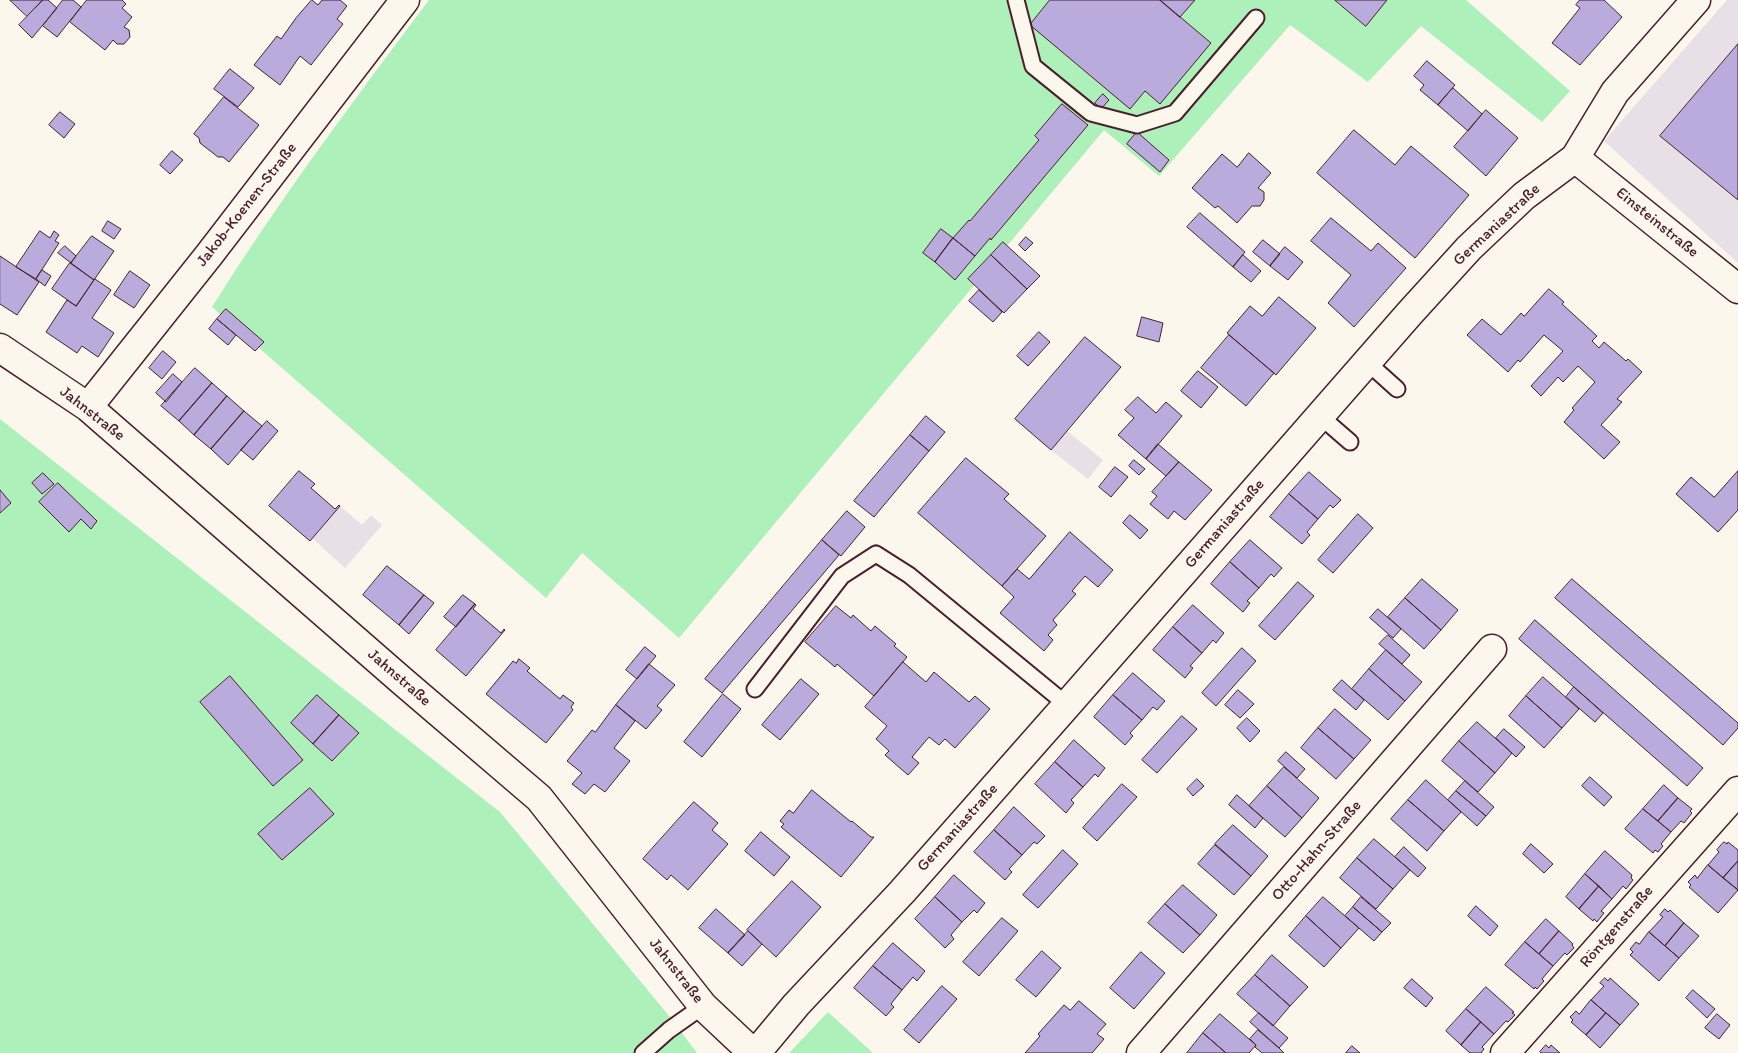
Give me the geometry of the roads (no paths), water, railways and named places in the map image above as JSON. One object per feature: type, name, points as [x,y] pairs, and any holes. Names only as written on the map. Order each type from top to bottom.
[{"type":"street","name":"Jakob-Koenen-Straße","points":[[88,407],[209,255],[404,0]]},
{"type":"street","name":"Germaniastraße","points":[[754,1053],[796,1005],[902,892],[1469,248],[1524,196],[1575,158],[1615,92],[1696,0]]},
{"type":"street","name":"Einsteinstraße","points":[[1575,158],[1738,289]]},
{"type":"street","name":"Jahnstraße","points":[[0,348],[88,407],[539,798],[703,1006],[754,1053]]},
{"type":"street","name":"Otto-Hahn-Straße","points":[[1141,1053],[1492,649]]},
{"type":"street","name":"Röntgenstraße","points":[[1505,1053],[1735,800]]},
{"type":"lane","points":[[1016,0],[1033,66],[1091,113],[1137,126],[1175,113],[1256,18]]},
{"type":"lane","points":[[1367,362],[1397,390]]},
{"type":"lane","points":[[1320,416],[1350,442]]},
{"type":"lane","points":[[755,689],[842,576],[876,554],[909,575],[1067,705]]},
{"type":"lane","points":[[643,1053],[669,1030],[703,1006]]}]
